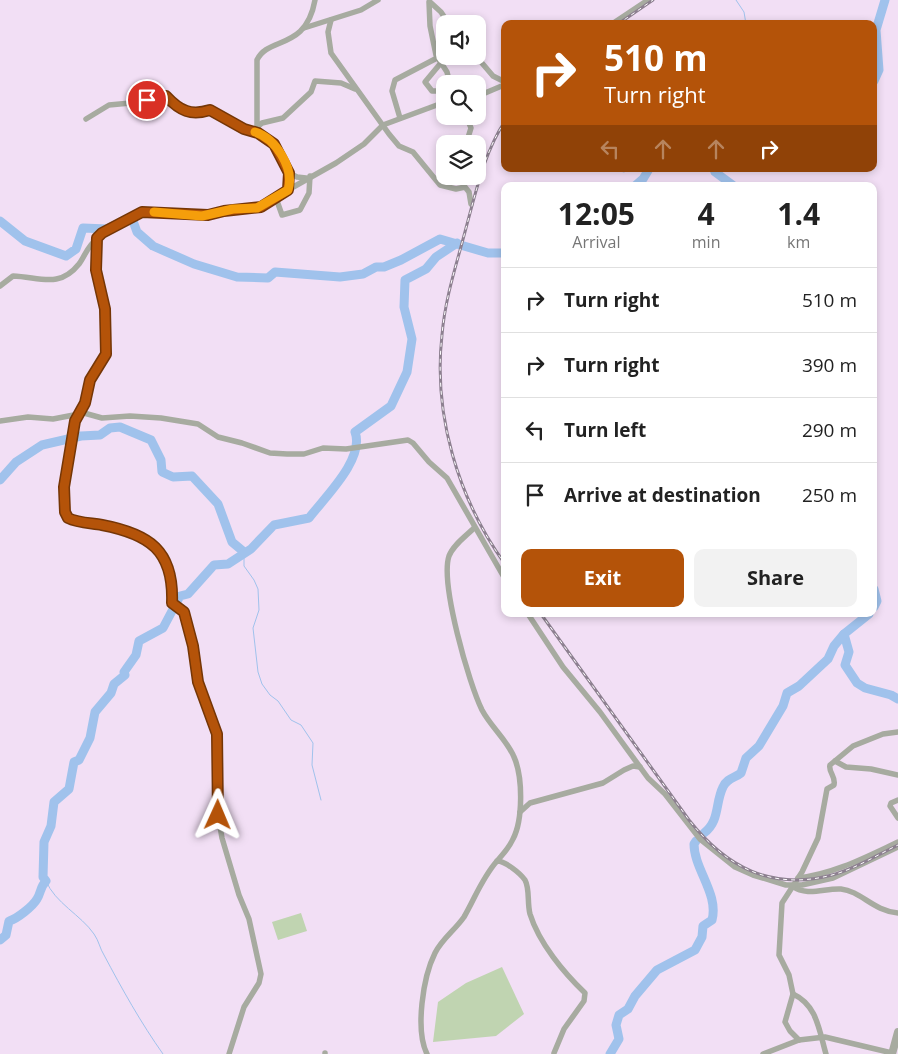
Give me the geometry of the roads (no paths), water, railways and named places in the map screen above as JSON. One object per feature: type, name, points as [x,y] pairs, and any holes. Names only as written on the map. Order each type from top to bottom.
[{"type":"street","points":[[257,130],[256,77],[259,56],[263,52],[292,39],[304,28],[315,0]]},
{"type":"street","points":[[304,28],[361,10],[378,0]]},
{"type":"street","points":[[618,20],[648,0]]},
{"type":"street","points":[[429,1],[443,15]]},
{"type":"street","points":[[429,1],[430,26],[436,52]]},
{"type":"street","points":[[332,20],[328,32],[330,48],[355,90],[399,146],[413,152],[440,185],[456,189],[465,186],[470,195],[471,204]]},
{"type":"street","points":[[400,118],[392,91],[395,80],[436,62]]},
{"type":"street","points":[[436,64],[425,82],[432,91],[436,91]]},
{"type":"street","points":[[484,65],[493,76],[501,81]]},
{"type":"street","points":[[257,130],[262,123],[283,118],[312,91],[315,81],[343,83],[355,90]]},
{"type":"street","points":[[486,92],[501,84]]},
{"type":"street","points":[[86,119],[109,105],[152,101],[166,96],[185,112],[197,114],[210,110],[244,129],[257,130],[278,148],[289,173],[288,190]]},
{"type":"street","points":[[0,286],[13,276],[34,277],[49,281],[60,279],[79,264],[92,242],[102,233],[142,212],[202,216],[233,209],[257,208],[308,177],[336,163],[364,144],[383,125],[436,105]]},
{"type":"street","points":[[289,173],[297,177],[308,177]]},
{"type":"street","points":[[276,198],[282,215],[300,210],[308,193],[308,177]]},
{"type":"street","points":[[97,238],[96,270],[105,309],[106,354],[90,380],[85,403],[78,414],[69,452],[64,487],[66,515],[71,520],[134,533],[149,541],[160,551],[167,566],[172,603],[184,612],[193,646],[198,682],[217,734],[219,791],[217,808],[222,838],[248,918],[261,974],[259,983],[244,1007],[229,1054]]},
{"type":"street","points":[[0,421],[28,417],[53,419],[84,413],[102,418],[130,416],[192,422],[218,437],[276,454],[304,454],[323,448],[346,449],[408,440],[413,442],[429,462],[447,478],[472,518],[474,528],[501,572]]},
{"type":"street","points":[[427,1054],[420,1030],[430,966],[439,946],[461,921],[486,873],[513,840],[520,812],[519,784],[514,757],[487,719],[477,700],[463,657],[446,571],[451,552],[474,528]]},
{"type":"street","points":[[530,617],[563,666],[600,712],[640,767],[665,794],[700,839],[721,857],[753,875],[792,886],[802,891],[814,892],[842,889],[886,912],[898,913]]},
{"type":"street","points":[[799,1040],[790,1031],[785,1022],[793,994],[789,975],[779,950],[782,903],[798,878],[818,838],[826,789],[834,785],[835,782],[830,767],[854,746],[883,734],[898,732]]},
{"type":"street","points":[[835,761],[846,767],[872,769],[898,775]]},
{"type":"street","points":[[520,812],[530,803],[602,783],[633,766],[640,767]]},
{"type":"street","points":[[898,800],[890,804],[898,818]]},
{"type":"street","points":[[798,878],[817,875],[851,864],[898,842]]},
{"type":"street","points":[[792,886],[833,878],[898,847]]},
{"type":"street","points":[[497,861],[505,862],[524,878],[534,922],[560,969],[585,993],[584,1001],[564,1029],[554,1053]]},
{"type":"street","points":[[793,994],[808,1003],[815,1016],[826,1054]]},
{"type":"street","points":[[763,1054],[799,1040],[821,1037],[842,1039],[856,1045],[892,1053],[898,1032]]},
{"type":"waterway","points":[[736,0],[744,12],[745,20]]},
{"type":"waterway","points":[[877,27],[885,0]]},
{"type":"waterway","points":[[877,43],[879,70],[877,74]]},
{"type":"waterway","points":[[640,182],[647,172]]},
{"type":"waterway","points":[[715,172],[729,182]]},
{"type":"waterway","points":[[0,221],[25,241],[66,256],[76,249],[83,228],[107,229],[129,218],[133,221],[137,232],[153,246],[194,264],[237,277],[268,278],[275,272],[340,277],[363,274],[376,267],[384,267],[401,260],[440,239],[488,253],[501,253]]},
{"type":"waterway","points":[[0,940],[6,935],[9,921],[32,905],[46,881],[43,877],[44,842],[51,826],[54,802],[69,789],[74,762],[79,760],[90,738],[95,712],[111,693],[114,684],[125,675],[124,672],[136,655],[139,641],[163,628],[180,596],[188,594],[214,565],[228,564],[251,549],[274,525],[309,518],[333,489],[349,466],[354,454],[357,443],[355,432],[391,406],[407,372],[412,339],[404,307],[405,280],[426,269],[436,257],[457,243]]},
{"type":"waterway","points":[[0,480],[16,462],[42,445],[81,436],[100,435],[110,428],[120,427],[151,440],[161,460],[162,472],[173,477],[192,476],[218,504],[232,542],[244,552]]},
{"type":"waterway","points":[[244,552],[244,566],[258,589],[259,610],[253,628],[258,672],[262,684],[270,695],[278,701],[291,720],[301,725],[313,743],[312,765],[321,800]]},
{"type":"waterway","points":[[704,833],[713,823],[725,784],[741,773],[746,758],[759,746],[783,706],[787,693],[799,686],[828,659],[834,646],[844,634],[865,617]]},
{"type":"waterway","points":[[844,634],[849,652],[845,665],[857,683],[865,688],[891,695],[898,699]]},
{"type":"waterway","points":[[610,1054],[619,1039],[616,1025],[619,1015],[628,1009],[635,996],[657,970],[695,950],[702,937],[703,926],[712,920],[712,901],[695,853],[694,844],[696,841]]},
{"type":"waterway","points":[[46,881],[55,896],[89,927],[94,934],[125,993],[163,1054]]},
{"type":"railway","points":[[624,20],[653,0]]},
{"type":"railway","points":[[501,128],[491,146],[481,173],[455,267],[444,321],[440,365],[441,395],[452,455],[474,512],[488,539],[501,558]]},
{"type":"railway","points":[[543,617],[689,820],[703,837],[734,862],[770,877],[789,880],[810,879],[832,875],[849,869],[898,845]]}]
